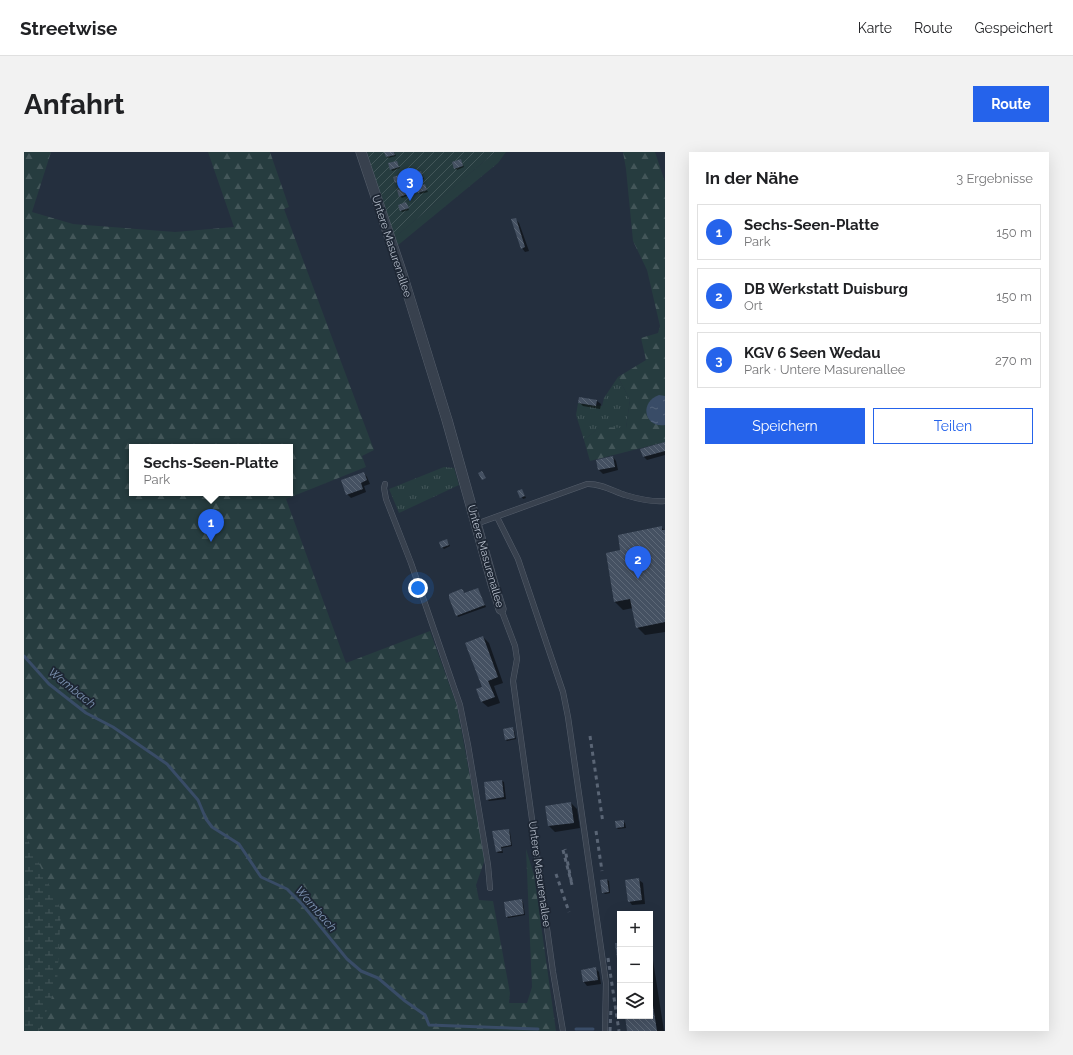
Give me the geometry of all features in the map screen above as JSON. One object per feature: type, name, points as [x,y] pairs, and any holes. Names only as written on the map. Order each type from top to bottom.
[{"type":"street","name":"Untere Masurenallee","points":[[361,152],[402,274],[447,420],[501,609]]},
{"type":"lane","points":[[385,484],[384,488],[386,499],[411,563],[460,705],[486,850],[490,888]]},
{"type":"lane","points":[[476,524],[587,484],[596,484],[640,499],[665,502]]},
{"type":"lane","points":[[497,517],[518,559],[563,692],[582,810],[606,983],[605,1031]]},
{"type":"lane","name":"Untere Masurenallee","points":[[501,609],[515,646],[516,658],[513,681],[553,972],[563,1031]]},
{"type":"green space","points":[[24,152],[51,152],[32,212],[73,224],[175,232],[234,227],[208,152],[270,152],[289,207],[284,209],[374,450],[362,456],[366,467],[286,499],[346,663],[430,631],[457,706],[485,859],[476,885],[479,900],[493,901],[510,993],[509,1003],[527,1003],[532,987],[526,849],[534,875],[556,1031],[24,1031]]},
{"type":"green space","points":[[367,152],[495,152],[394,238]]},
{"type":"green space","points":[[495,152],[506,152],[498,163],[397,246],[394,238]]},
{"type":"green space","points":[[623,152],[655,152],[665,182],[665,442],[590,461],[584,440],[600,427],[626,428],[630,400],[618,377],[646,360],[641,338],[658,333],[660,326],[647,270],[633,241]]},
{"type":"green space","points":[[618,377],[630,400],[626,428],[599,428],[584,440],[576,415],[578,403],[602,406],[604,398]]},
{"type":"green space","points":[[444,467],[454,468],[459,485],[399,513],[389,489]]},
{"type":"green space","points":[[24,832],[61,910],[57,984],[39,1031],[24,1031]]},
{"type":"water","points":[[659,395],[665,396],[665,425],[652,423],[647,414],[649,403],[653,398]]},
{"type":"building","points":[[384,152],[394,152],[395,155],[386,157]]},
{"type":"building","points":[[461,159],[463,166],[454,169],[452,162]]},
{"type":"building","points":[[397,161],[399,167],[390,170],[388,163]]},
{"type":"building","points":[[421,171],[423,178],[414,181],[412,174]]},
{"type":"building","points":[[402,174],[404,180],[395,183],[393,177]]},
{"type":"building","points":[[425,184],[427,190],[418,193],[416,187]]},
{"type":"building","points":[[406,187],[408,194],[399,197],[397,190]]},
{"type":"building","points":[[406,202],[409,208],[400,211],[398,205]]},
{"type":"building","points":[[516,218],[525,247],[521,249],[511,219]]},
{"type":"building","points":[[579,397],[597,400],[596,406],[578,403]]},
{"type":"building","points":[[665,442],[665,451],[643,457],[640,449]]},
{"type":"building","points":[[613,456],[615,467],[598,470],[596,460]]},
{"type":"building","points":[[482,471],[486,478],[482,480],[478,473]]},
{"type":"building","points":[[364,472],[367,480],[361,483],[363,489],[346,495],[341,480]]},
{"type":"building","points":[[522,489],[525,496],[520,498],[517,491]]},
{"type":"building","points":[[662,526],[662,530],[665,530],[665,622],[636,628],[630,599],[614,602],[606,553],[620,550],[618,535]]},
{"type":"building","points":[[447,539],[449,545],[441,548],[439,542]]},
{"type":"building","points":[[478,588],[485,605],[456,616],[449,598],[449,594],[461,589],[464,593]]},
{"type":"building","points":[[483,636],[498,677],[488,681],[495,697],[481,702],[476,689],[482,687],[465,643]]},
{"type":"building","points":[[513,727],[515,738],[505,740],[503,729]]},
{"type":"building","points":[[502,780],[504,797],[486,800],[484,782]]},
{"type":"building","points":[[571,802],[574,823],[548,826],[545,806]]},
{"type":"building","points":[[624,820],[624,827],[616,828],[615,821]]},
{"type":"building","points":[[509,829],[511,845],[501,847],[502,851],[496,852],[492,831]]},
{"type":"building","points":[[639,878],[642,900],[628,902],[625,880]]},
{"type":"building","points":[[607,879],[609,892],[602,893],[600,880]]},
{"type":"building","points":[[522,899],[524,914],[506,917],[504,902]]},
{"type":"building","points":[[615,943],[617,943],[617,958]]},
{"type":"building","points":[[596,967],[598,980],[583,982],[581,970]]},
{"type":"building","points":[[653,1005],[657,1031],[627,1031],[625,1019],[653,1019]]},
{"type":"waterway","name":"Wambach","points":[[24,656],[49,684],[86,713],[113,727],[167,764],[198,800],[206,819],[212,827],[239,844],[261,877],[287,889],[302,904],[347,959],[361,971],[378,978],[405,1001],[425,1015],[429,1025],[538,1029]]},
{"type":"waterway","name":"Wambach","points":[[576,1029],[593,1029]]},
{"type":"railway","points":[[590,736],[603,823]]},
{"type":"railway","points":[[596,831],[602,871]]},
{"type":"railway","points":[[563,850],[572,885],[565,849]]},
{"type":"railway","points":[[556,874],[569,912]]},
{"type":"railway","points":[[608,958],[619,1031]]},
{"type":"railway","points":[[610,1031],[611,1008]]},
{"type":"place","name":"KGV 6 Seen Wedau","points":[[410,201]]},
{"type":"place","name":"Sechs-Seen-Platte","points":[[211,542]]},
{"type":"place","name":"DB Werkstatt Duisburg","points":[[638,579]]}]
